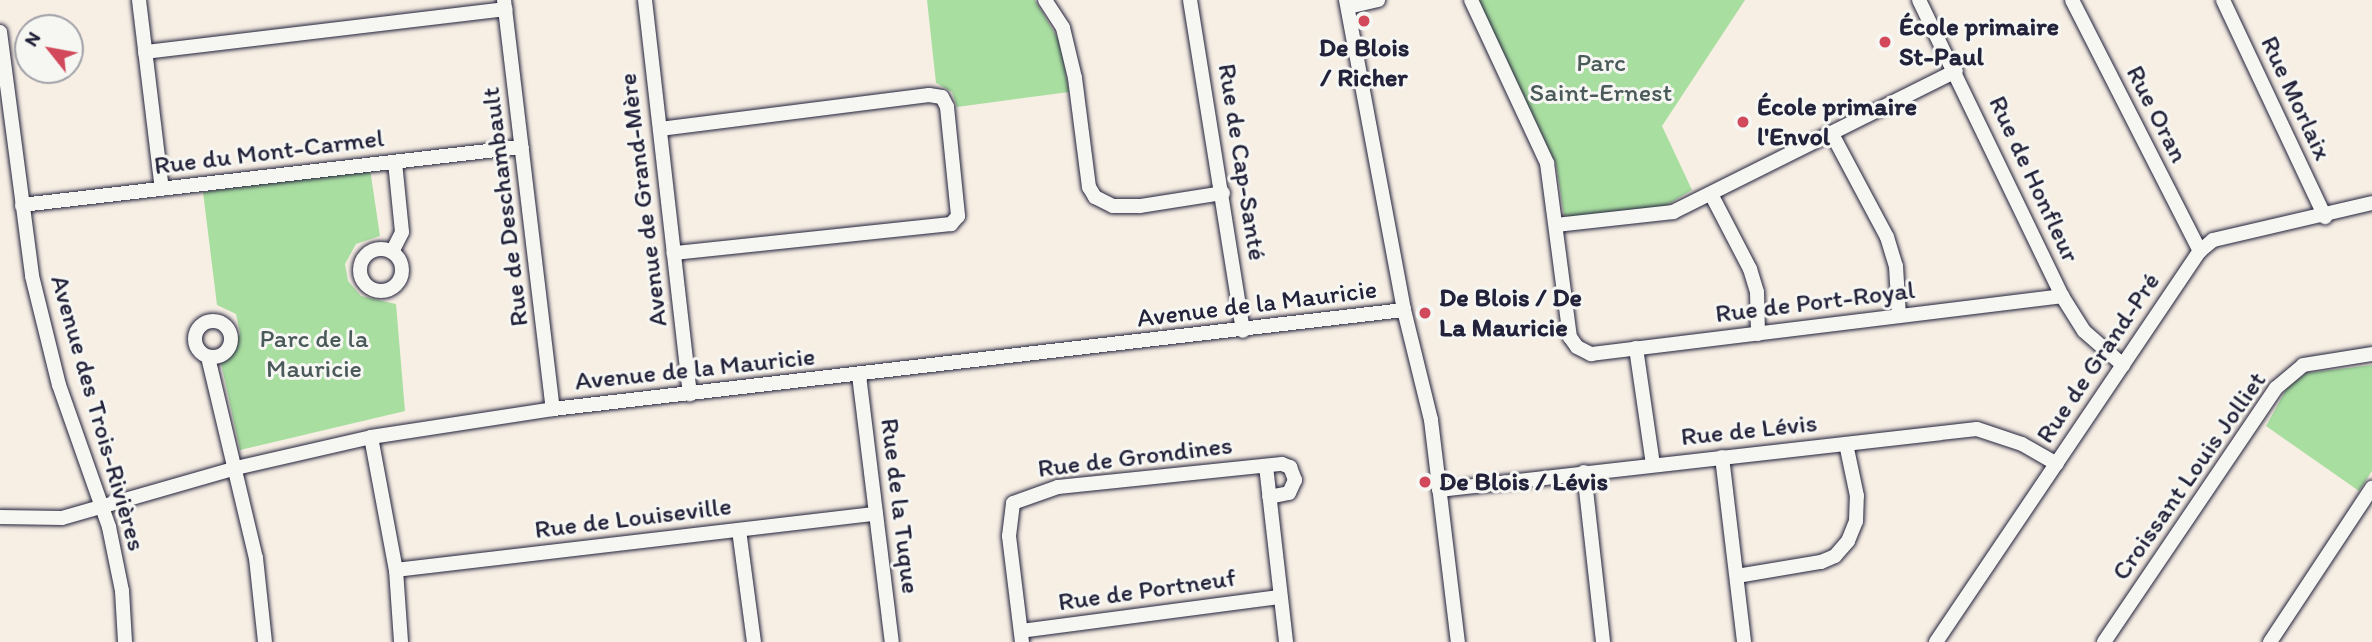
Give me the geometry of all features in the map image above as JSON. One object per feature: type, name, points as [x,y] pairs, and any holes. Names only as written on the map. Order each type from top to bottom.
[{"type":"street","points":[[139,0],[162,189]]},
{"type":"street","name":"Avenue de Grand-Mère","points":[[645,0],[690,394]]},
{"type":"street","points":[[1045,0],[1063,28],[1089,187],[1095,197],[1113,206],[1140,206],[1223,193]]},
{"type":"street","name":"Rue de Cap-Santé","points":[[1190,0],[1244,331]]},
{"type":"street","points":[[1378,0],[1347,3],[1404,310],[1431,420],[1458,642]]},
{"type":"street","points":[[1471,0],[1547,163],[1556,225],[1673,212],[1956,71]]},
{"type":"street","name":"Rue de Honfleur","points":[[1919,0],[1956,71],[2062,296],[2084,331],[2123,365]]},
{"type":"street","name":"Rue Oran","points":[[2072,0],[2200,251]]},
{"type":"street","name":"Rue Morlaix","points":[[2223,0],[2325,217]]},
{"type":"street","points":[[145,52],[505,5]]},
{"type":"street","name":"Rue de Deschambault","points":[[505,5],[553,409]]},
{"type":"street","name":"Avenue des Trois-Rivières","points":[[0,32],[32,276],[59,385],[104,509],[120,577],[125,642]]},
{"type":"street","points":[[660,129],[929,95],[942,97],[947,107],[958,216],[951,224],[674,253]]},
{"type":"street","points":[[1832,134],[1887,237],[1896,266],[1899,316]]},
{"type":"street","name":"Rue du Mont-Carmel","points":[[22,205],[522,147]]},
{"type":"street","points":[[392,252],[402,232],[396,162]]},
{"type":"street","points":[[1711,194],[1750,269],[1757,292],[1758,334]]},
{"type":"street","points":[[2200,251],[2213,240],[2325,217],[2372,203]]},
{"type":"street","name":"Rue de Port-Royal","points":[[1556,225],[1570,337],[1577,347],[1591,354],[2062,296]]},
{"type":"street","name":"Rue de Grand-Pré","points":[[1936,642],[2200,251]]},
{"type":"street","name":"Avenue de la Mauricie","points":[[0,517],[48,520],[104,509],[236,468],[371,437],[553,409],[1244,331],[1404,310]]},
{"type":"street","points":[[1636,348],[1653,465]]},
{"type":"street","name":"Croissant Louis Jolliet","points":[[2104,642],[2276,388],[2303,365],[2372,354]]},
{"type":"street","points":[[208,357],[256,558],[265,642]]},
{"type":"street","name":"Rue de la Tuque","points":[[859,375],[892,642]]},
{"type":"street","name":"Rue de Lévis","points":[[1439,490],[1977,429],[2022,444],[2057,464]]},
{"type":"street","points":[[371,437],[396,570],[401,642]]},
{"type":"street","points":[[1737,576],[1821,562],[1835,556],[1848,541],[1856,521],[1857,496],[1846,444]]},
{"type":"street","points":[[1722,457],[1744,642]]},
{"type":"street","points":[[1269,497],[1289,493],[1295,480],[1290,467],[1266,466],[1269,497],[1280,597],[1286,642]]},
{"type":"street","name":"Rue de Grondines","points":[[1022,637],[1009,536],[1013,503],[1058,487],[1266,466]]},
{"type":"street","points":[[1584,472],[1604,642]]},
{"type":"street","points":[[2270,642],[2372,488]]},
{"type":"street","name":"Rue de Louiseville","points":[[396,570],[876,514]]},
{"type":"street","points":[[739,530],[754,642]]},
{"type":"street","name":"Rue de Portneuf","points":[[1022,637],[1280,597]]},
{"type":"green space","points":[[927,0],[1035,0],[1060,42],[1069,92],[957,107],[952,92],[936,83]]},
{"type":"green space","name":"Parc Saint-Ernest","points":[[1478,0],[1745,0],[1662,126],[1692,190],[1665,206],[1571,218],[1564,215],[1556,164]]},
{"type":"green space","name":"Parc de la Mauricie","points":[[370,169],[380,236],[356,244],[345,264],[348,281],[361,296],[396,304],[405,411],[240,450],[221,363],[232,353],[240,333],[236,314],[217,305],[203,192]]},
{"type":"green space","points":[[2372,365],[2372,471],[2359,491],[2266,426],[2287,388],[2306,373]]},
{"type":"place","name":"De Blois / Richer","points":[[1364,21]]},
{"type":"place","name":"École primaire St-Paul","points":[[1885,42]]},
{"type":"place","name":"École primaire l'Envol","points":[[1743,122]]},
{"type":"place","name":"De Blois / De La Mauricie","points":[[1425,313]]},
{"type":"place","name":"De Blois / Lévis","points":[[1425,482]]}]
